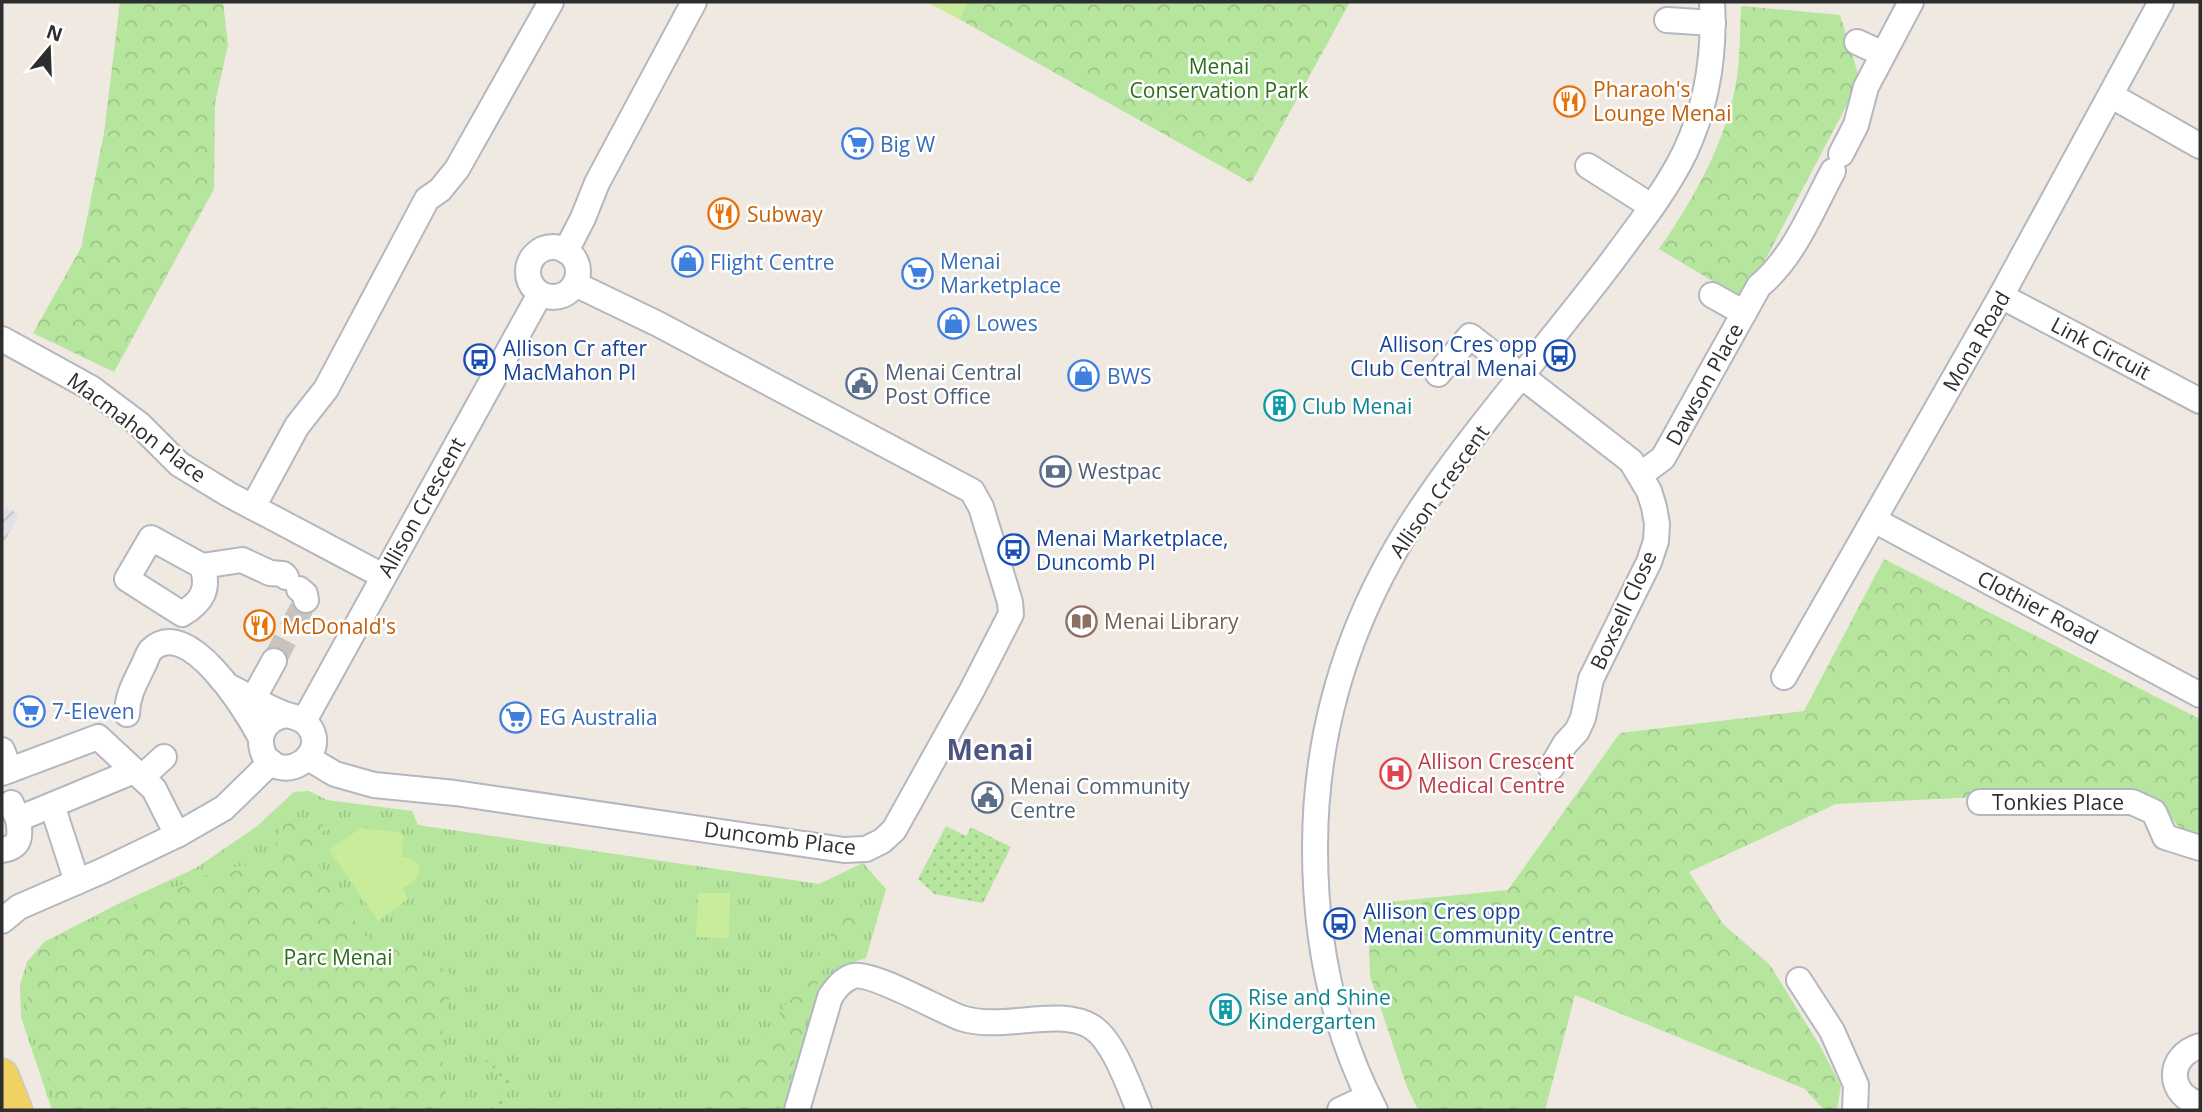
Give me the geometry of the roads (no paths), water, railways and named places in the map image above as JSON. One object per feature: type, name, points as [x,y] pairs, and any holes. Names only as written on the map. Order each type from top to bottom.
[{"type":"main road","points":[[2,1075],[16,1110]]},
{"type":"street","points":[[253,507],[297,426],[326,389],[427,199],[440,190],[457,169],[551,2]]},
{"type":"street","points":[[566,251],[597,183],[695,2]]},
{"type":"street","name":"Dawson Place","points":[[1640,475],[1662,458],[1759,286],[1787,256],[1856,125],[1866,87],[1911,2]]},
{"type":"street","name":"Mona Road","points":[[1784,677],[2001,296],[2161,2]]},
{"type":"street","points":[[1667,20],[1713,12]]},
{"type":"street","name":"Allison Crescent","points":[[1371,1104],[1340,1029],[1320,936],[1315,825],[1327,722],[1355,630],[1395,551],[1446,474],[1597,282],[1670,179],[1694,130],[1709,76],[1713,12]]},
{"type":"street","points":[[1857,42],[1883,54]]},
{"type":"street","points":[[2112,96],[2200,146]]},
{"type":"street","points":[[1588,166],[1651,206]]},
{"type":"street","points":[[551,247],[566,251],[576,262],[578,271],[575,284],[568,293],[561,296],[552,298],[540,294],[530,285],[527,276],[531,259],[536,253],[551,247]]},
{"type":"street","name":"Duncomb Place","points":[[308,758],[335,774],[374,785],[455,793],[844,849],[866,849],[882,841],[894,830],[916,793],[1011,614],[981,508],[972,491],[668,330],[575,284]]},
{"type":"street","name":"Allison Crescent","points":[[295,718],[383,576],[540,294]]},
{"type":"street","points":[[1713,295],[1744,313]]},
{"type":"street","name":"Link Circuit","points":[[2001,296],[2200,401]]},
{"type":"street","name":"Boxsell Close","points":[[1438,374],[1470,335],[1631,461],[1649,491],[1657,524],[1656,541],[1649,562],[1591,679],[1583,718],[1577,731],[1565,744],[1552,768]]},
{"type":"street","name":"Macmahon Place","points":[[2,339],[91,388],[139,424],[179,464],[383,576]]},
{"type":"street","name":"Clothier Road","points":[[1874,520],[2200,695]]},
{"type":"street","points":[[182,614],[127,579],[150,538],[202,566],[242,561],[255,554],[261,555],[276,562],[294,585]]},
{"type":"street","points":[[179,641],[182,614],[205,593],[206,579],[202,566]]},
{"type":"street","points":[[127,714],[127,699],[151,650],[179,641],[190,648],[230,687],[261,738],[263,751],[271,762],[288,768],[297,766],[308,758],[314,741],[310,728],[230,687]]},
{"type":"street","points":[[253,699],[274,661]]},
{"type":"street","points":[[261,738],[270,722],[295,718]]},
{"type":"street","points":[[4,764],[98,737],[154,789],[177,835]]},
{"type":"street","points":[[2,850],[11,849],[21,835],[14,811],[52,805],[138,774],[164,757]]},
{"type":"street","points":[[7,912],[177,835],[225,808],[271,762]]},
{"type":"street","name":"Tonkies Place","points":[[1980,802],[2132,802],[2154,813],[2165,837],[2200,848]]},
{"type":"street","points":[[52,805],[77,882]]},
{"type":"street","points":[[797,1110],[830,997],[839,984],[854,975],[871,976],[942,1011],[978,1023],[1062,1018],[1078,1020],[1095,1029],[1110,1046],[1139,1110]]},
{"type":"street","points":[[1798,980],[1832,1031],[1856,1086],[1855,1110]]},
{"type":"street","points":[[2183,1103],[2175,1079],[2175,1070],[2184,1054],[2200,1046]]},
{"type":"street","points":[[1340,1110],[1371,1104]]},
{"type":"tunnel","points":[[274,661],[306,600]]},
{"type":"place","name":"Pharaoh's Lounge Menai","points":[[1570,101]]},
{"type":"place","name":"Big W","points":[[857,144]]},
{"type":"place","name":"Subway","points":[[724,214]]},
{"type":"place","name":"Flight Centre","points":[[687,262]]},
{"type":"place","name":"Menai Marketplace","points":[[917,273]]},
{"type":"place","name":"Lowes","points":[[953,323]]},
{"type":"place","name":"Allison Cres opp Club Central Menai","points":[[1560,356]]},
{"type":"place","name":"Allison Cr after MacMahon Pl","points":[[480,360]]},
{"type":"place","name":"BWS","points":[[1084,376]]},
{"type":"place","name":"Menai Central Post Office","points":[[862,384]]},
{"type":"place","name":"Club Menai","points":[[1279,406]]},
{"type":"place","name":"Westpac","points":[[1055,471]]},
{"type":"place","name":"Menai Marketplace, Duncomb Pl","points":[[1013,550]]},
{"type":"place","name":"Menai Library","points":[[1081,621]]},
{"type":"place","name":"McDonald's","points":[[259,626]]},
{"type":"place","name":"7-Eleven","points":[[29,711]]},
{"type":"place","name":"EG Australia","points":[[516,717]]},
{"type":"place","name":"Allison Crescent Medical Centre","points":[[1395,773]]},
{"type":"place","name":"Menai Community Centre","points":[[987,798]]},
{"type":"place","name":"Allison Cres opp Menai Community Centre","points":[[1340,923]]},
{"type":"place","name":"Rise and Shine Kindergarten","points":[[1225,1009]]},
{"type":"district","name":"Menai","points":[[990,749]]},
{"type":"park label","name":"Menai Conservation Park","points":[[1219,78]]},
{"type":"park label","name":"Parc Menai","points":[[338,957]]}]
